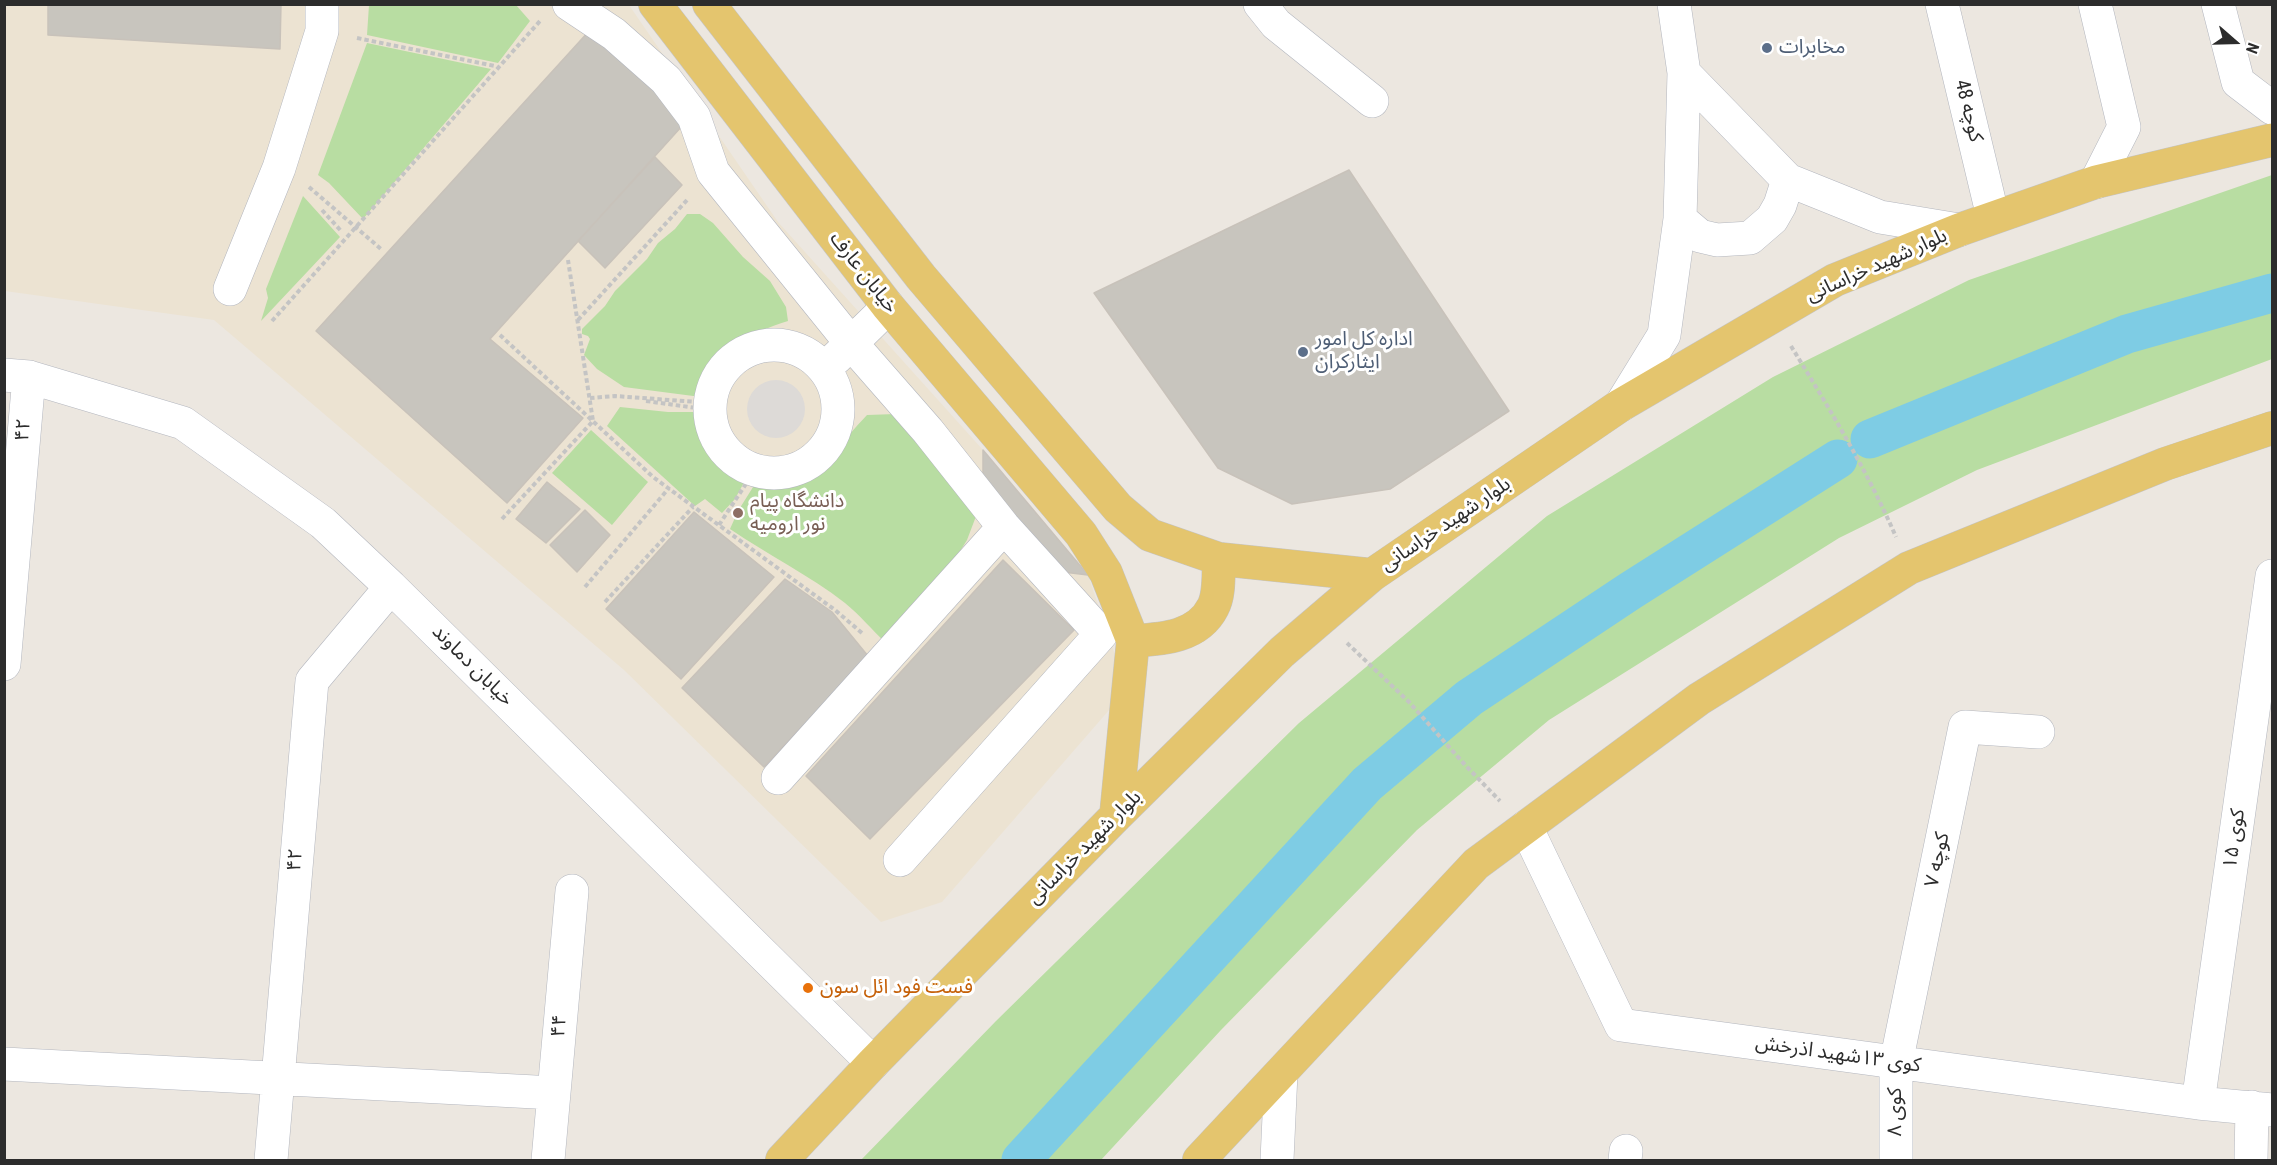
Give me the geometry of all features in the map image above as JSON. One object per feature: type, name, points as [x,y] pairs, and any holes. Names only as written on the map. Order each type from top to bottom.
[{"type":"main road","name":"خیابان عارف","points":[[655,4],[887,304],[1081,534],[1106,573],[1133,640]]},
{"type":"main road","points":[[709,4],[921,277],[1118,507],[1150,535],[1219,559],[1372,575]]},
{"type":"main road","name":"بلوار شهید خراسانی","points":[[782,1161],[873,1063],[1282,651],[1372,575],[1621,405],[1835,279],[1993,217],[2096,182],[2272,140]]},
{"type":"main road","points":[[1199,1161],[1476,864],[1699,699],[1909,568],[2165,464],[2272,428]]},
{"type":"main road","points":[[1116,816],[1133,640],[1162,639],[1182,634],[1198,624],[1214,607],[1219,559]]},
{"type":"street","points":[[1260,4],[1276,24],[1372,101]]},
{"type":"street","points":[[1621,405],[1664,335],[1680,219],[1684,73],[1674,4]]},
{"type":"street","name":"کوچه 48","points":[[1942,4],[1993,217]]},
{"type":"street","points":[[2096,4],[2124,127],[2096,182]]},
{"type":"street","points":[[2218,4],[2238,82],[2272,108]]},
{"type":"street","points":[[557,9],[614,34],[666,80],[694,117],[713,172],[851,343],[928,431],[1004,527],[1101,634],[900,860]]},
{"type":"street","points":[[230,289],[281,163],[322,18]]},
{"type":"street","points":[[1684,73],[1788,180],[1880,217],[1959,230]]},
{"type":"street","points":[[1680,219],[1700,236],[1717,240],[1750,238],[1772,219],[1780,206],[1788,180]]},
{"type":"street","points":[[824,369],[880,315],[887,304]]},
{"type":"street","points":[[783,345],[803,352],[824,369],[832,381],[838,402],[837,423],[829,442],[815,459],[796,469],[776,473],[755,470],[736,461],[722,446],[712,427],[711,406],[714,385],[725,367],[742,354],[762,346],[783,345]]},
{"type":"street","name":"خیابان دماوند","points":[[17,376],[183,423],[323,523],[391,587],[873,1063]]},
{"type":"street","name":"۴۲","points":[[4,664],[17,376]]},
{"type":"street","points":[[778,778],[1004,527]]},
{"type":"street","name":"کوی ۱۵","points":[[2198,1103],[2272,576]]},
{"type":"street","name":"۴۲","points":[[271,1161],[276,1079],[312,681],[391,587]]},
{"type":"street","name":"کوچه ۷","points":[[1896,1063],[1965,727],[2038,732]]},
{"type":"street","name":"کوی ۱۳شهید اذرخش","points":[[1526,827],[1621,1025],[2198,1103],[2262,1108]]},
{"type":"street","name":"۴۴","points":[[548,1161],[572,891]]},
{"type":"street","name":"کوی ۸","points":[[1896,1063],[1896,1161]]},
{"type":"street","points":[[4,1064],[554,1093]]},
{"type":"street","points":[[1277,1161],[1281,1073]]},
{"type":"street","points":[[2251,1161],[2262,1108]]},
{"type":"path","points":[[272,321],[557,9]]},
{"type":"path","points":[[322,18],[495,66]]},
{"type":"path","points":[[369,40],[483,63]]},
{"type":"path","points":[[281,163],[381,249]]},
{"type":"path","points":[[578,321],[713,172]]},
{"type":"path","points":[[322,210],[342,232]]},
{"type":"path","points":[[568,260],[593,421]]},
{"type":"path","points":[[1772,315],[1833,414],[1876,492],[1909,568]]},
{"type":"path","points":[[500,335],[653,477],[836,610]]},
{"type":"path","points":[[590,398],[615,396],[711,406]]},
{"type":"path","points":[[502,519],[593,421]]},
{"type":"path","points":[[719,525],[755,470]]},
{"type":"path","points":[[585,587],[669,488]]},
{"type":"path","points":[[605,602],[693,507]]},
{"type":"path","points":[[1321,618],[1409,702],[1466,766],[1526,827]]},
{"type":"shaded area","name":"دانشگاه پیام نور ارومیه","points":[[5,5],[629,5],[778,222],[983,450],[1088,575],[1116,658],[1117,701],[942,902],[881,922],[624,670],[214,320],[5,291]]},
{"type":"shaded area","points":[[776,380],[792,385],[800,393],[805,409],[800,425],[792,433],[776,438],[760,433],[752,425],[747,409],[752,393],[760,385]]},
{"type":"green space","points":[[369,5],[516,5],[530,21],[498,63],[367,35]]},
{"type":"green space","points":[[367,43],[491,69],[363,219],[329,183],[318,175]]},
{"type":"green space","points":[[2272,175],[2272,359],[1977,470],[1839,538],[1549,720],[1417,830],[1221,1030],[1101,1160],[861,1160],[996,1021],[1299,723],[1547,516],[1773,377],[1969,280]]},
{"type":"green space","points":[[303,196],[340,237],[261,321],[268,298],[266,289]]},
{"type":"green space","points":[[687,214],[700,214],[713,223],[743,257],[770,281],[786,307],[788,321],[746,339],[734,348],[713,369],[701,397],[624,387],[597,369],[584,355],[590,339],[582,334],[582,329],[647,259],[658,243],[675,229]]},
{"type":"green space","points":[[620,407],[668,412],[704,412],[708,431],[717,449],[731,464],[748,475],[735,499],[722,513],[705,499],[695,506],[607,426]]},
{"type":"green space","points":[[896,414],[978,511],[967,540],[957,556],[886,643],[831,593],[730,529],[738,511],[760,476],[777,480],[792,479],[807,473],[833,452],[867,415]]},
{"type":"green space","points":[[591,430],[648,482],[612,525],[552,473]]},
{"type":"building","points":[[48,4],[281,4],[280,49],[48,35]]},
{"type":"building","points":[[590,30],[691,116],[490,339],[583,418],[507,503],[316,331]]},
{"type":"building","points":[[655,157],[682,185],[605,268],[578,241]]},
{"type":"building","name":"اداره کل امور ایثارکران","points":[[1349,170],[1509,411],[1390,489],[1292,504],[1218,468],[1094,293]]},
{"type":"building","points":[[983,450],[1088,575],[1063,572],[983,478]]},
{"type":"building","points":[[547,482],[580,509],[546,543],[516,519]]},
{"type":"building","points":[[585,510],[610,535],[577,572],[550,545]]},
{"type":"building","points":[[694,512],[774,577],[681,679],[606,609]]},
{"type":"building","points":[[1003,560],[1074,630],[870,839],[806,776]]},
{"type":"building","points":[[785,579],[832,612],[868,656],[764,767],[682,688]]},
{"type":"waterway","points":[[1870,439],[2127,334],[2272,293]]},
{"type":"waterway","points":[[1021,1160],[1367,784],[1469,698],[1630,591],[1838,459]]},
{"type":"place","name":"مخابرات","points":[[1767,48]]},
{"type":"place","name":"اداره کل امور ایثارکران","points":[[1303,352]]},
{"type":"place","name":"دانشگاه پیام نور ارومیه","points":[[738,513]]},
{"type":"place","name":"فست فود ائل سون","points":[[808,988]]}]
